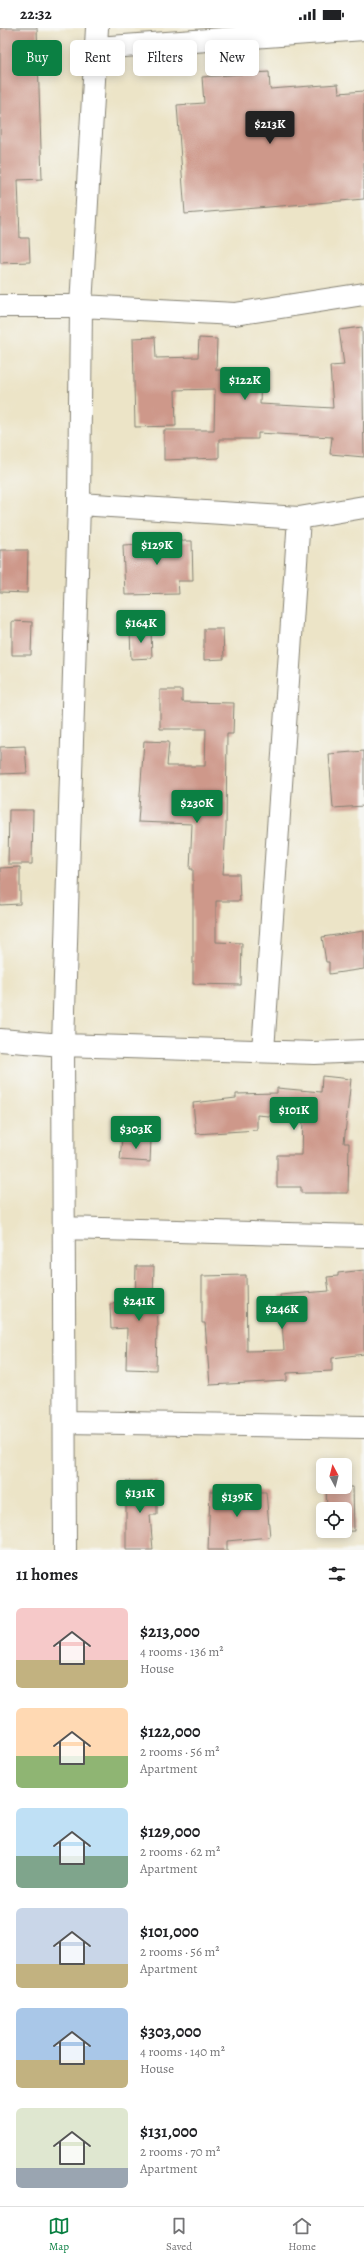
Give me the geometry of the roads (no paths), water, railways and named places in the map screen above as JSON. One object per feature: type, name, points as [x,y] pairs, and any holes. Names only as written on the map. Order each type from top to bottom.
[{"type":"street","points":[[65,1550],[66,1422],[63,1045],[79,504],[81,306],[97,38],[364,29]]},
{"type":"street","points":[[0,306],[81,306],[235,314],[364,294]]},
{"type":"street","points":[[79,504],[298,518],[364,507]]},
{"type":"street","points":[[263,1051],[298,518]]},
{"type":"street","points":[[0,1040],[63,1045],[315,1053],[364,1051]]},
{"type":"street","points":[[64,1228],[364,1236]]},
{"type":"street","points":[[66,1422],[364,1427]]}]
